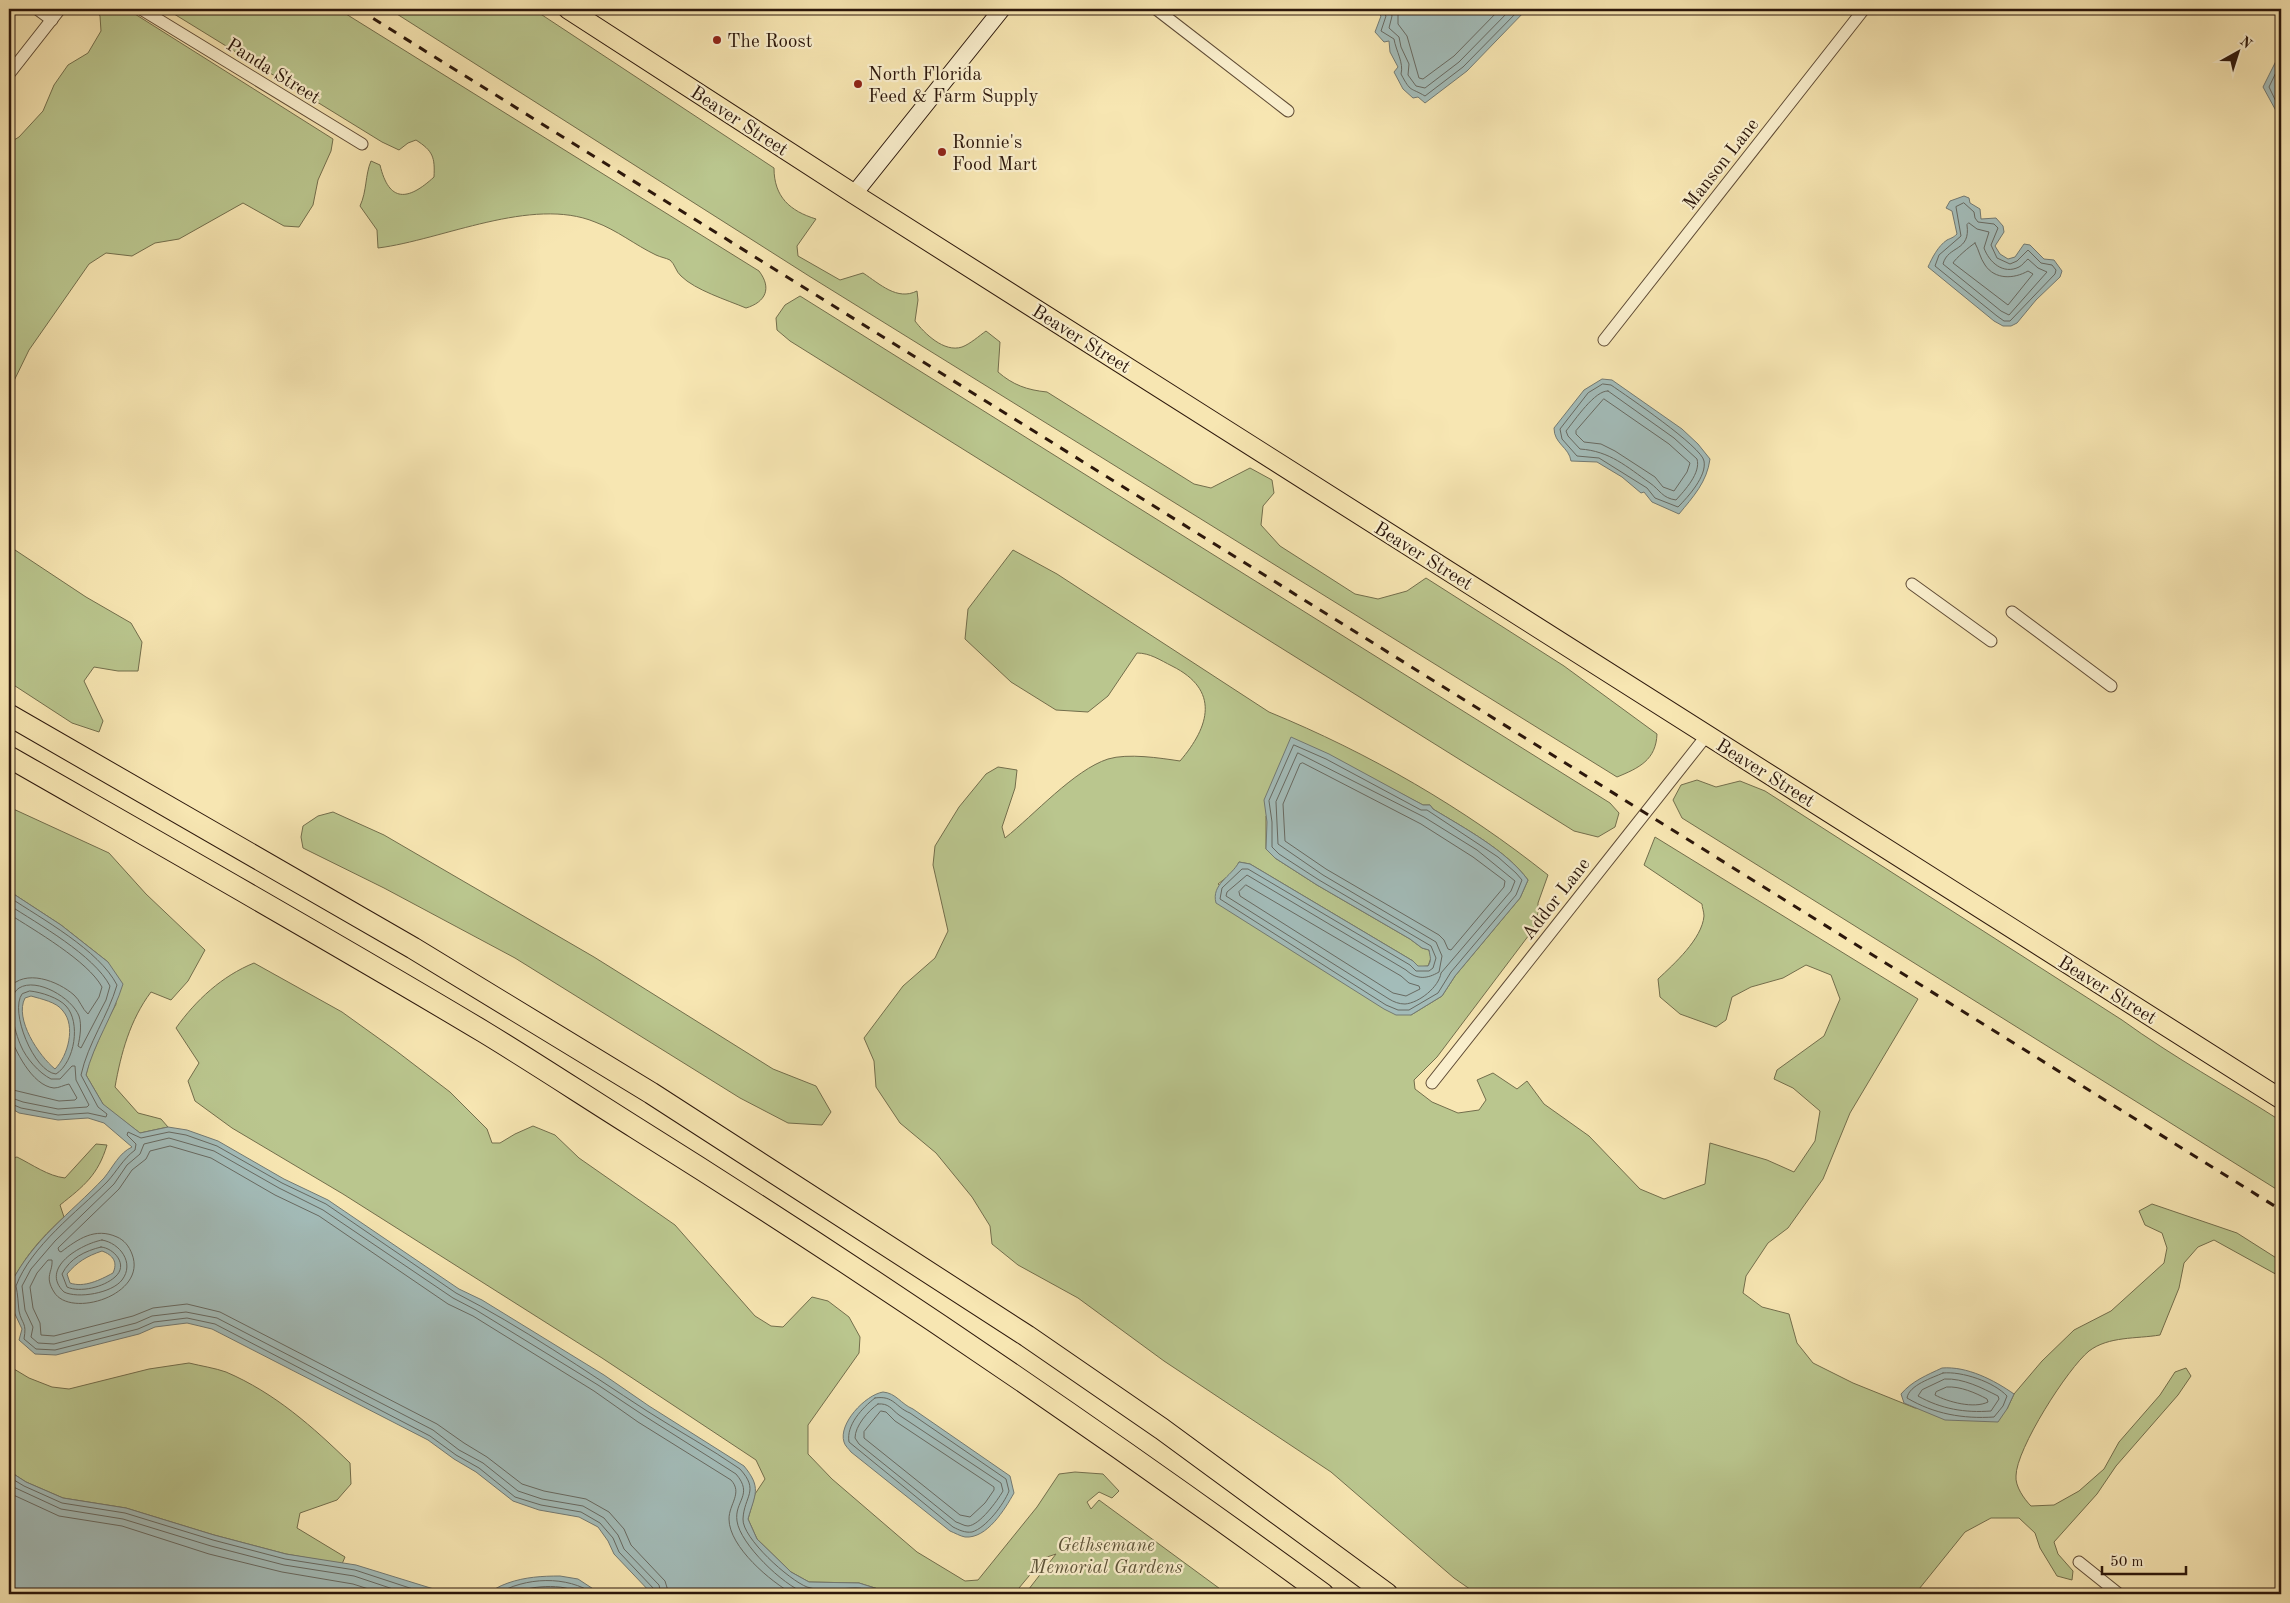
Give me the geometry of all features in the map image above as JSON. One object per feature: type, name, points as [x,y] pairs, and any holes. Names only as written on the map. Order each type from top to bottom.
[{"type":"highway","points":[[9,715],[404,943],[651,1093],[1035,1342],[1162,1429],[1386,1594]]},
{"type":"highway","points":[[9,757],[485,1033],[736,1190],[981,1352],[1135,1458],[1323,1594]]},
{"type":"main road","name":"Beaver Street","points":[[568,9],[854,194],[2281,1099]]},
{"type":"street","points":[[38,9],[52,20]]},
{"type":"street","points":[[9,74],[60,9]]},
{"type":"street","name":"Panda Street","points":[[142,9],[362,144]]},
{"type":"street","points":[[854,194],[1002,9]]},
{"type":"street","points":[[1156,9],[1288,111]]},
{"type":"street","name":"Manson Lane","points":[[1604,340],[1864,9]]},
{"type":"street","points":[[1912,584],[1991,641]]},
{"type":"street","points":[[2012,612],[2111,686]]},
{"type":"street","name":"Addor Lane","points":[[1432,1083],[1707,735]]},
{"type":"street","points":[[2079,1562],[2119,1594]]},
{"type":"green space","points":[[96,9],[127,9],[333,139],[331,151],[318,180],[313,205],[299,227],[284,226],[243,203],[179,239],[155,243],[132,256],[106,253],[89,264],[29,350],[9,391],[9,143],[19,137],[43,111],[54,85],[68,65],[88,53],[101,31],[100,16]]},
{"type":"green space","points":[[166,9],[338,9],[759,271],[765,283],[765,294],[758,302],[746,308],[721,298],[687,281],[679,274],[670,260],[648,251],[603,225],[570,215],[544,214],[516,217],[487,222],[403,244],[378,248],[377,230],[360,206],[371,161],[380,165],[384,177],[394,192],[408,194],[416,191],[434,177],[434,164],[429,151],[416,140],[399,150],[382,142]]},
{"type":"green space","points":[[389,9],[533,9],[774,168],[780,195],[798,212],[816,219],[797,246],[798,256],[840,280],[863,273],[896,293],[910,294],[917,291],[918,300],[915,321],[935,341],[948,347],[962,347],[986,331],[1000,342],[998,372],[1004,377],[1021,386],[1047,392],[1194,484],[1211,488],[1250,468],[1272,480],[1274,493],[1263,506],[1261,525],[1280,546],[1355,594],[1378,599],[1407,591],[1426,578],[1564,666],[1657,734],[1656,743],[1650,757],[1639,766],[1617,777],[809,276]]},
{"type":"green space","points":[[800,296],[1610,803],[1619,813],[1615,827],[1598,837],[1574,831],[790,341],[777,330],[776,318],[785,305]]},
{"type":"green space","points":[[9,546],[86,597],[131,623],[142,642],[138,671],[118,671],[94,667],[84,681],[103,721],[99,732],[72,723],[9,682]]},
{"type":"green space","points":[[1013,550],[1057,574],[1269,712],[1343,745],[1415,784],[1483,827],[1548,875],[1538,903],[1538,913],[1532,931],[1437,1057],[1414,1080],[1415,1089],[1432,1102],[1458,1113],[1479,1110],[1486,1100],[1477,1080],[1493,1073],[1517,1089],[1527,1081],[1544,1104],[1589,1136],[1640,1189],[1664,1199],[1705,1184],[1710,1143],[1767,1160],[1794,1172],[1815,1141],[1820,1111],[1793,1088],[1774,1079],[1777,1070],[1824,1036],[1840,999],[1831,975],[1806,965],[1783,978],[1751,987],[1732,997],[1726,1020],[1716,1027],[1680,1014],[1660,997],[1658,979],[1679,959],[1693,942],[1702,925],[1704,916],[1702,904],[1644,865],[1655,837],[1918,999],[1850,1113],[1823,1179],[1788,1228],[1768,1243],[1746,1276],[1743,1293],[1762,1307],[1789,1314],[1797,1343],[1813,1363],[1853,1383],[1915,1408],[2007,1409],[2014,1394],[2042,1361],[2074,1330],[2111,1311],[2164,1263],[2167,1248],[2162,1233],[2145,1225],[2139,1211],[2152,1204],[2237,1233],[2281,1261],[2281,1277],[2214,1240],[2198,1247],[2184,1263],[2179,1288],[2160,1335],[2114,1340],[2097,1346],[2080,1360],[2057,1391],[2024,1447],[2018,1464],[2016,1480],[2018,1488],[2031,1506],[2054,1505],[2079,1491],[2104,1469],[2119,1442],[2160,1395],[2175,1372],[2186,1368],[2191,1376],[2178,1395],[2116,1466],[2097,1494],[2054,1542],[2058,1554],[2073,1571],[2072,1580],[2057,1576],[2040,1548],[2035,1533],[2019,1518],[1991,1518],[1965,1532],[1915,1594],[1477,1594],[1454,1578],[1331,1472],[1164,1361],[1078,1298],[1018,1265],[992,1244],[990,1226],[972,1197],[936,1153],[900,1123],[876,1087],[874,1061],[864,1038],[903,986],[935,958],[948,931],[933,865],[935,846],[959,807],[986,774],[998,767],[1017,770],[1015,788],[1002,827],[1005,838],[1068,783],[1095,765],[1108,759],[1125,756],[1180,761],[1198,735],[1203,722],[1204,697],[1198,686],[1172,666],[1142,653],[1137,653],[1108,696],[1088,712],[1056,710],[1011,682],[965,639],[968,609]],"holes":[[[1352,768],[1423,805],[1430,805],[1433,809],[1484,840],[1508,859],[1528,880],[1520,898],[1455,976],[1442,996],[1411,1015],[1218,884],[1235,871],[1239,862],[1250,864],[1413,961],[1418,967],[1428,966],[1431,958],[1429,950],[1422,948],[1410,939],[1317,885],[1275,858],[1266,849],[1266,816]]]},
{"type":"green space","points":[[1697,780],[1716,787],[1740,781],[1765,791],[2122,1020],[2161,1047],[2281,1121],[2281,1192],[1682,818],[1673,800],[1681,785]]},
{"type":"green space","points":[[9,807],[109,853],[146,894],[205,950],[188,981],[171,1000],[151,992],[137,1014],[127,1037],[117,1074],[115,1087],[138,1113],[161,1119],[168,1127],[140,1133],[104,1106],[86,1075],[89,1062],[116,1004],[108,962],[61,925],[9,891]]},
{"type":"green space","points":[[333,812],[384,835],[594,957],[773,1069],[816,1086],[831,1112],[822,1125],[788,1123],[740,1098],[515,958],[384,888],[303,848],[301,837],[303,826],[318,816]]},
{"type":"green space","name":"Gethsemane Memorial Gardens","points":[[254,963],[342,1012],[395,1050],[450,1092],[487,1129],[492,1143],[500,1143],[533,1126],[555,1135],[579,1158],[675,1225],[755,1316],[771,1326],[783,1327],[812,1297],[828,1301],[849,1317],[860,1337],[859,1353],[808,1425],[808,1454],[832,1479],[917,1552],[965,1581],[978,1580],[1037,1507],[1059,1474],[1075,1472],[1103,1474],[1119,1491],[1112,1498],[1099,1492],[1087,1502],[1091,1509],[1099,1500],[1227,1594],[1025,1594],[1056,1554],[1044,1558],[1014,1594],[894,1594],[859,1583],[809,1582],[791,1572],[757,1539],[748,1519],[755,1494],[765,1479],[756,1460],[602,1358],[343,1194],[232,1128],[195,1101],[188,1081],[199,1063],[176,1028],[210,990],[242,968]]},
{"type":"green space","points":[[96,1144],[107,1145],[95,1172],[83,1186],[60,1205],[64,1217],[33,1250],[20,1267],[9,1288],[9,1159],[17,1157],[47,1173],[65,1178]]},
{"type":"green space","points":[[189,1363],[226,1372],[261,1390],[307,1424],[350,1463],[351,1484],[337,1500],[300,1513],[297,1528],[345,1557],[342,1564],[286,1554],[214,1535],[126,1508],[63,1498],[26,1482],[9,1471],[9,1366],[29,1378],[52,1387],[69,1389],[149,1369]]},
{"type":"water","points":[[1375,9],[1527,9],[1467,71],[1425,103],[1418,97],[1413,98],[1403,89],[1394,72],[1398,67],[1390,52],[1389,41],[1384,42],[1375,32],[1381,16]]},
{"type":"water","points":[[2281,51],[2281,120],[2263,87]]},
{"type":"water","points":[[1964,196],[1969,198],[1970,203],[1980,209],[1981,219],[1996,218],[2003,226],[2004,232],[1995,246],[2000,254],[2008,259],[2015,257],[2024,244],[2030,245],[2044,259],[2054,260],[2062,271],[2060,277],[2036,300],[2017,323],[2011,326],[2003,326],[1994,321],[1928,267],[1941,245],[1957,234],[1952,211],[1946,208],[1950,201]]},
{"type":"water","points":[[1602,379],[1612,380],[1682,429],[1710,459],[1703,482],[1679,514],[1652,502],[1644,492],[1641,493],[1622,477],[1597,462],[1571,461],[1568,452],[1556,438],[1554,428],[1584,390]]},
{"type":"water","points":[[1291,737],[1329,754],[1423,805],[1430,805],[1433,809],[1496,849],[1519,869],[1528,880],[1520,898],[1455,976],[1442,996],[1411,1015],[1396,1015],[1384,1009],[1216,903],[1216,891],[1239,862],[1250,864],[1413,961],[1418,966],[1428,966],[1429,964],[1429,950],[1422,948],[1410,939],[1317,885],[1275,858],[1266,849],[1267,822],[1264,800]]},
{"type":"water","points":[[9,891],[61,925],[108,962],[123,984],[89,1063],[86,1075],[103,1104],[140,1133],[168,1127],[187,1130],[218,1141],[284,1179],[328,1200],[459,1289],[482,1300],[604,1375],[744,1466],[755,1486],[755,1497],[748,1519],[757,1539],[791,1572],[809,1582],[859,1583],[894,1594],[652,1594],[614,1554],[598,1527],[579,1517],[539,1510],[513,1501],[476,1472],[428,1440],[212,1329],[187,1323],[155,1327],[139,1334],[56,1355],[35,1354],[19,1340],[22,1329],[14,1312],[14,1299],[10,1285],[19,1269],[41,1240],[104,1178],[123,1153],[132,1147],[104,1123],[88,1118],[58,1120],[19,1113],[9,1107]],"holes":[[[31,996],[57,1005],[67,1017],[70,1033],[69,1041],[64,1057],[55,1069],[42,1055],[25,1026],[22,1007],[25,998]],[[102,1251],[114,1259],[113,1273],[86,1284],[70,1283],[67,1274],[83,1260]]]},
{"type":"water","points":[[1942,1368],[1961,1369],[1980,1375],[2014,1394],[1998,1422],[1945,1420],[1904,1403],[1901,1394],[1905,1389]]},
{"type":"water","points":[[883,1392],[895,1396],[1010,1476],[1014,1493],[1006,1507],[988,1528],[981,1533],[965,1537],[950,1531],[846,1446],[843,1435],[845,1427],[854,1411],[868,1399]]},
{"type":"water","points":[[9,1471],[26,1482],[63,1498],[126,1508],[214,1535],[286,1554],[356,1565],[450,1594],[9,1594]]},
{"type":"water","points":[[560,1576],[578,1579],[601,1594],[482,1594],[521,1579]]},
{"type":"railway","points":[[358,9],[2281,1210]]},
{"type":"place","name":"The Roost","points":[[717,40]]},
{"type":"place","name":"North Florida Feed & Farm Supply","points":[[858,84]]},
{"type":"place","name":"Ronnie's Food Mart","points":[[942,152]]}]
